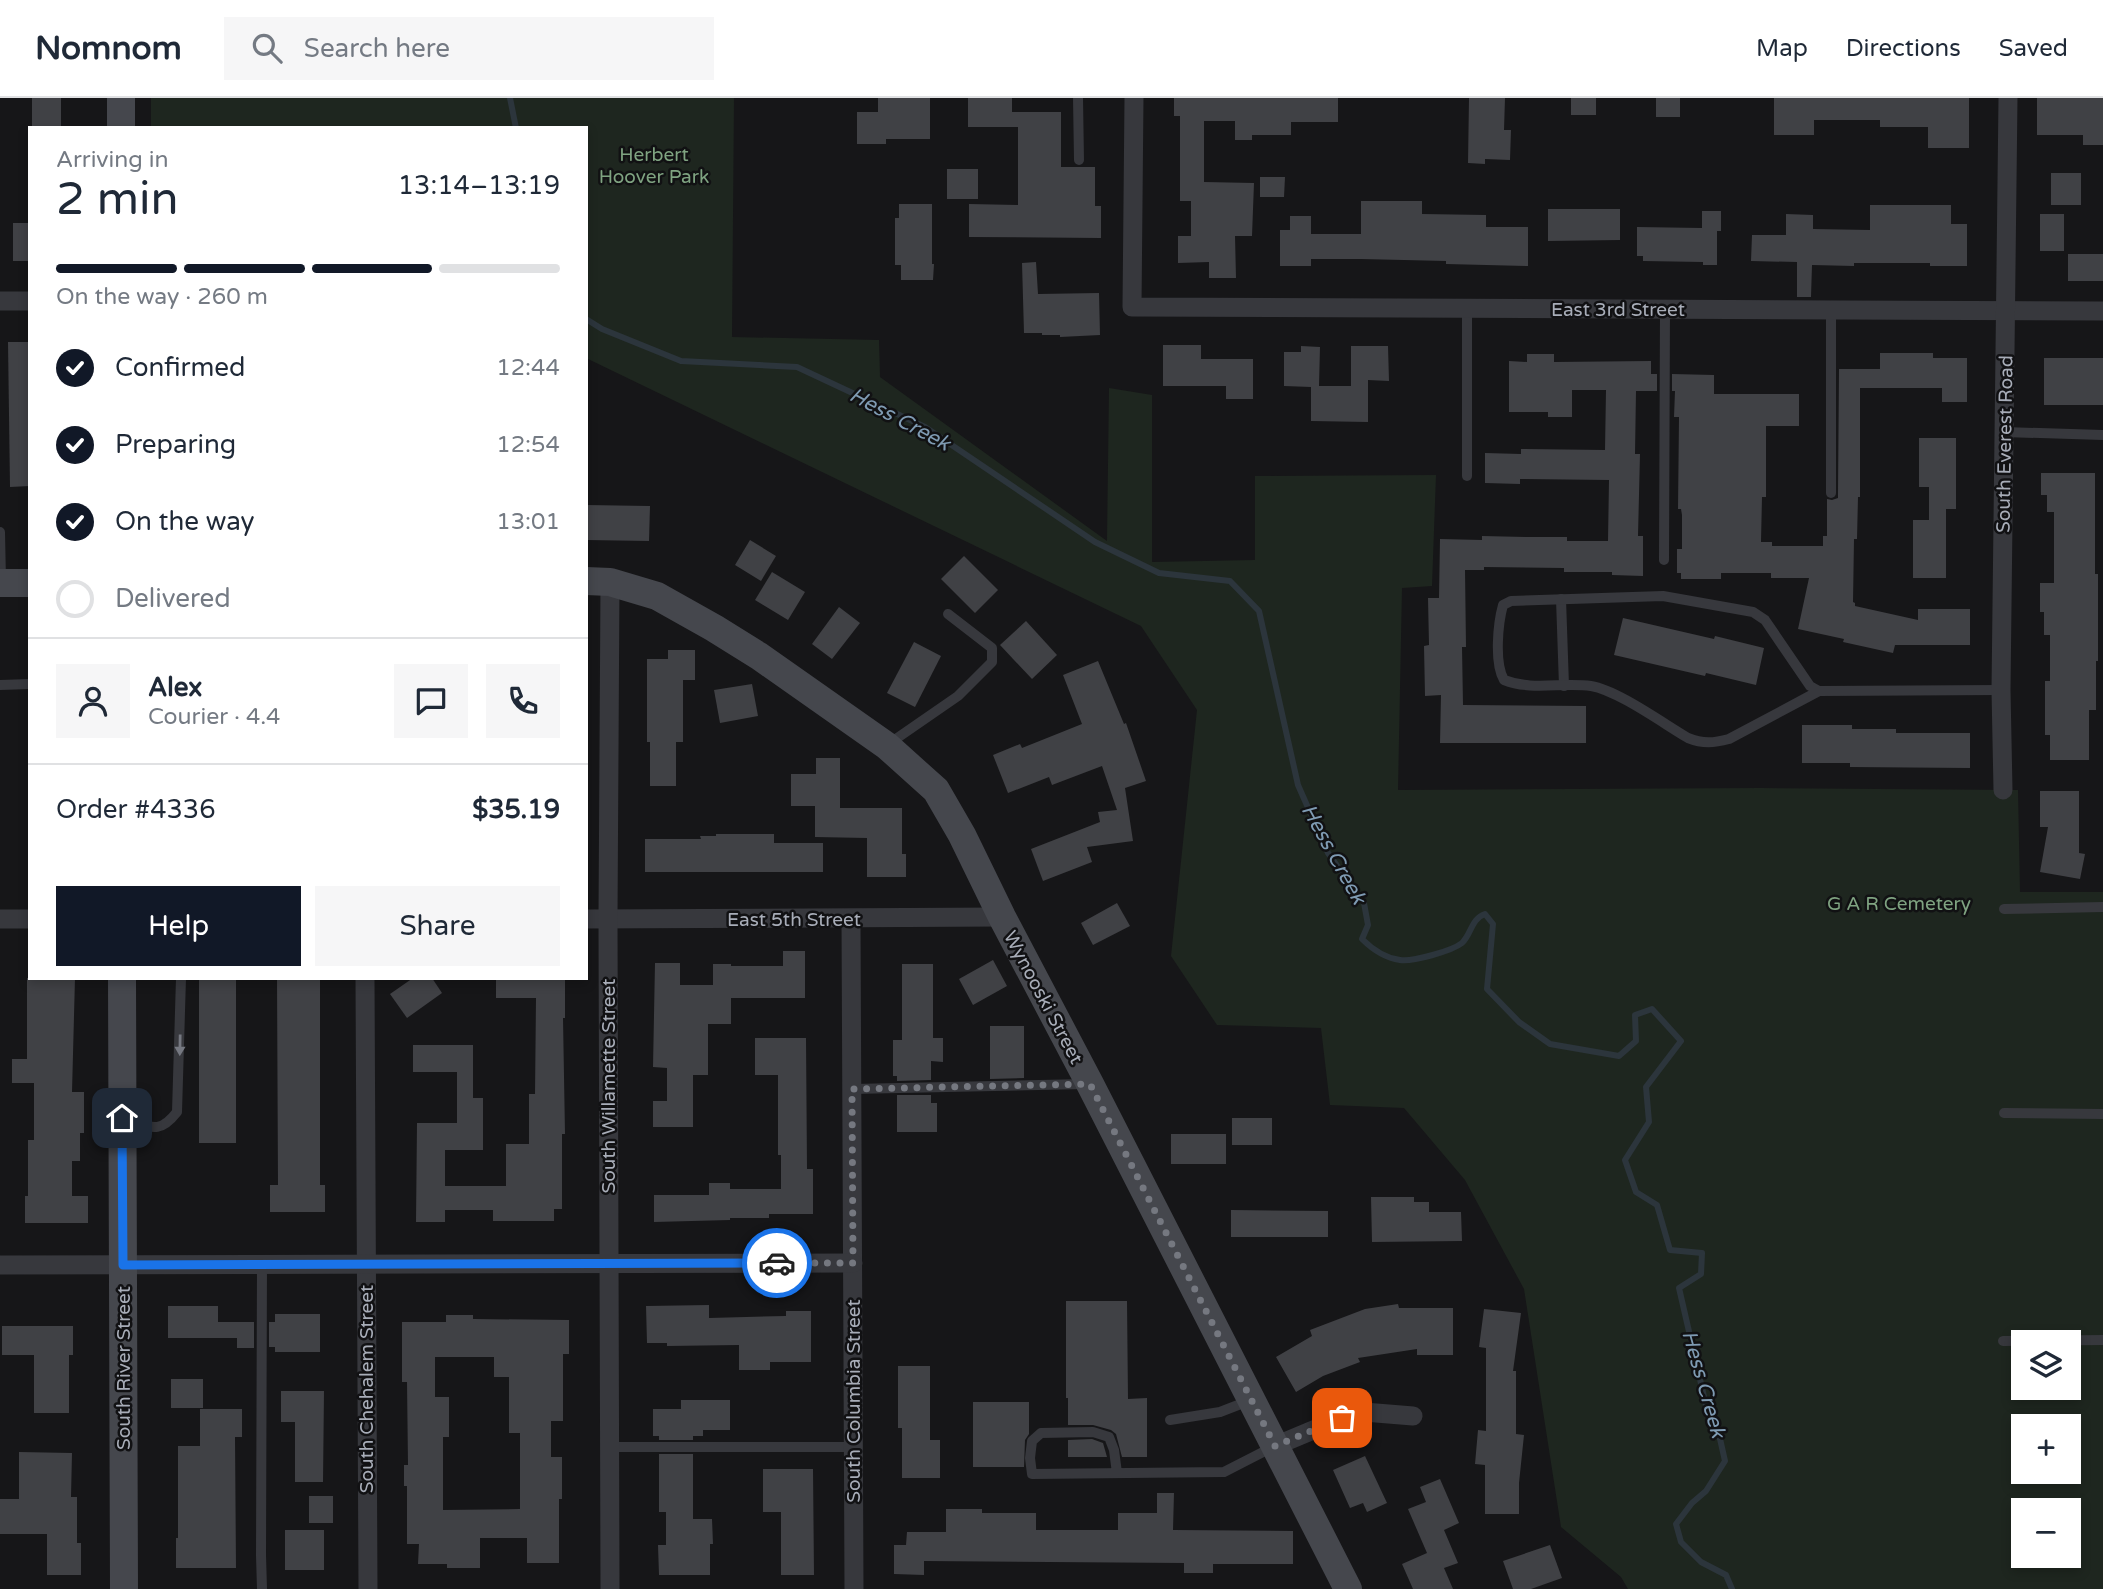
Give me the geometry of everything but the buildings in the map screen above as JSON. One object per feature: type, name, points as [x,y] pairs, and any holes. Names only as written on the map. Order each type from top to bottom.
[{"type":"main road","points":[[121,98],[121,126]]},
{"type":"main road","name":"Wynooski Street","points":[[598,582],[657,596],[714,628],[759,656],[887,746],[936,790],[962,835],[1348,1589]]},
{"type":"main road","points":[[0,583],[28,583]]},
{"type":"main road","name":"South River Street","points":[[122,980],[124,1589]]},
{"type":"street","name":"East 3rd Street","points":[[1133,98],[1132,307],[2103,311]]},
{"type":"street","name":"South Everest Road","points":[[2003,790],[2001,690],[2008,98]]},
{"type":"street","points":[[0,300],[28,301]]},
{"type":"street","name":"South Willamette Street","points":[[598,582],[608,919],[610,1589]]},
{"type":"street","name":"East 5th Street","points":[[588,919],[1002,917]]},
{"type":"street","points":[[0,919],[28,919]]},
{"type":"street","name":"South Columbia Street","points":[[851,919],[854,1589]]},
{"type":"street","name":"South Chehalem Street","points":[[365,980],[368,1589]]},
{"type":"street","points":[[0,1265],[853,1263]]},
{"type":"street","points":[[1275,1446],[1342,1418],[1364,1412],[1413,1416]]},
{"type":"lane","points":[[1078,98],[1079,160]]},
{"type":"lane","points":[[1467,308],[1467,476]]},
{"type":"lane","points":[[1664,560],[1665,309]]},
{"type":"lane","points":[[1831,310],[1831,493]]},
{"type":"lane","points":[[2004,432],[2103,435]]},
{"type":"lane","points":[[0,532],[0,583]]},
{"type":"lane","points":[[1819,691],[1810,686],[1765,620],[1754,612],[1740,608],[1662,596],[1511,601],[1503,605],[1499,620],[1499,672],[1504,680],[1522,685],[1590,686],[1607,690],[1699,743],[1729,739],[1819,691],[2001,690]]},
{"type":"lane","points":[[1561,600],[1564,686]]},
{"type":"lane","points":[[887,746],[958,696],[992,662],[992,648],[947,614]]},
{"type":"lane","points":[[0,685],[28,684]]},
{"type":"lane","points":[[2004,909],[2103,907]]},
{"type":"lane","points":[[122,1118],[156,1129],[167,1124],[177,1112],[181,980]]},
{"type":"lane","points":[[852,1089],[1090,1084]]},
{"type":"lane","points":[[2004,1112],[2103,1114]]},
{"type":"lane","points":[[262,1264],[262,1589]]},
{"type":"lane","points":[[2003,1341],[2103,1340]]},
{"type":"lane","points":[[1170,1420],[1220,1412],[1251,1400]]},
{"type":"lane","points":[[1117,1473],[1109,1437],[1093,1432],[1041,1433],[1032,1441],[1032,1474],[1224,1472],[1275,1446]]},
{"type":"lane","points":[[609,1447],[853,1447]]},
{"type":"green space","points":[[151,98],[734,98],[732,337],[879,340],[880,377],[1107,541],[1109,388],[1152,395],[1152,562],[1255,560],[1255,476],[1436,475],[1432,586],[1402,588],[1398,790],[2018,790],[2020,892],[2103,892],[2103,1589],[1628,1589],[1621,1577],[1561,1527],[1524,1289],[1465,1180],[1404,1108],[1330,1105],[1321,1028],[1217,1025],[1171,956],[1197,710],[1141,626],[588,359],[588,126],[151,126]]},
{"type":"waterway","name":"Hess Creek","points":[[510,98],[516,126]]},
{"type":"waterway","name":"Hess Creek","points":[[588,320],[602,329],[681,361],[797,367],[925,427],[1095,542],[1159,573],[1230,581],[1259,611],[1298,785],[1328,853],[1364,903],[1368,925],[1362,939],[1394,959],[1422,958],[1462,943],[1477,919],[1485,914],[1493,924],[1487,989],[1519,1022],[1550,1044],[1619,1056],[1636,1041],[1635,1015],[1652,1009],[1681,1041],[1646,1087],[1649,1122],[1625,1160],[1636,1192],[1657,1205],[1670,1250],[1702,1253],[1701,1274],[1679,1288],[1708,1414],[1716,1421],[1725,1461],[1706,1491],[1692,1503],[1676,1524],[1681,1542],[1701,1562],[1726,1575],[1732,1589]]},
{"type":"way so far","points":[[777,1263],[853,1263],[852,1089],[1090,1084],[1275,1446],[1342,1418]]},
{"type":"route","points":[[122,1118],[123,1265],[777,1263]]},
{"type":"park label","name":"Herbert Hoover Park","points":[[654,165]]},
{"type":"park label","name":"G A R Cemetery","points":[[1899,903]]}]
